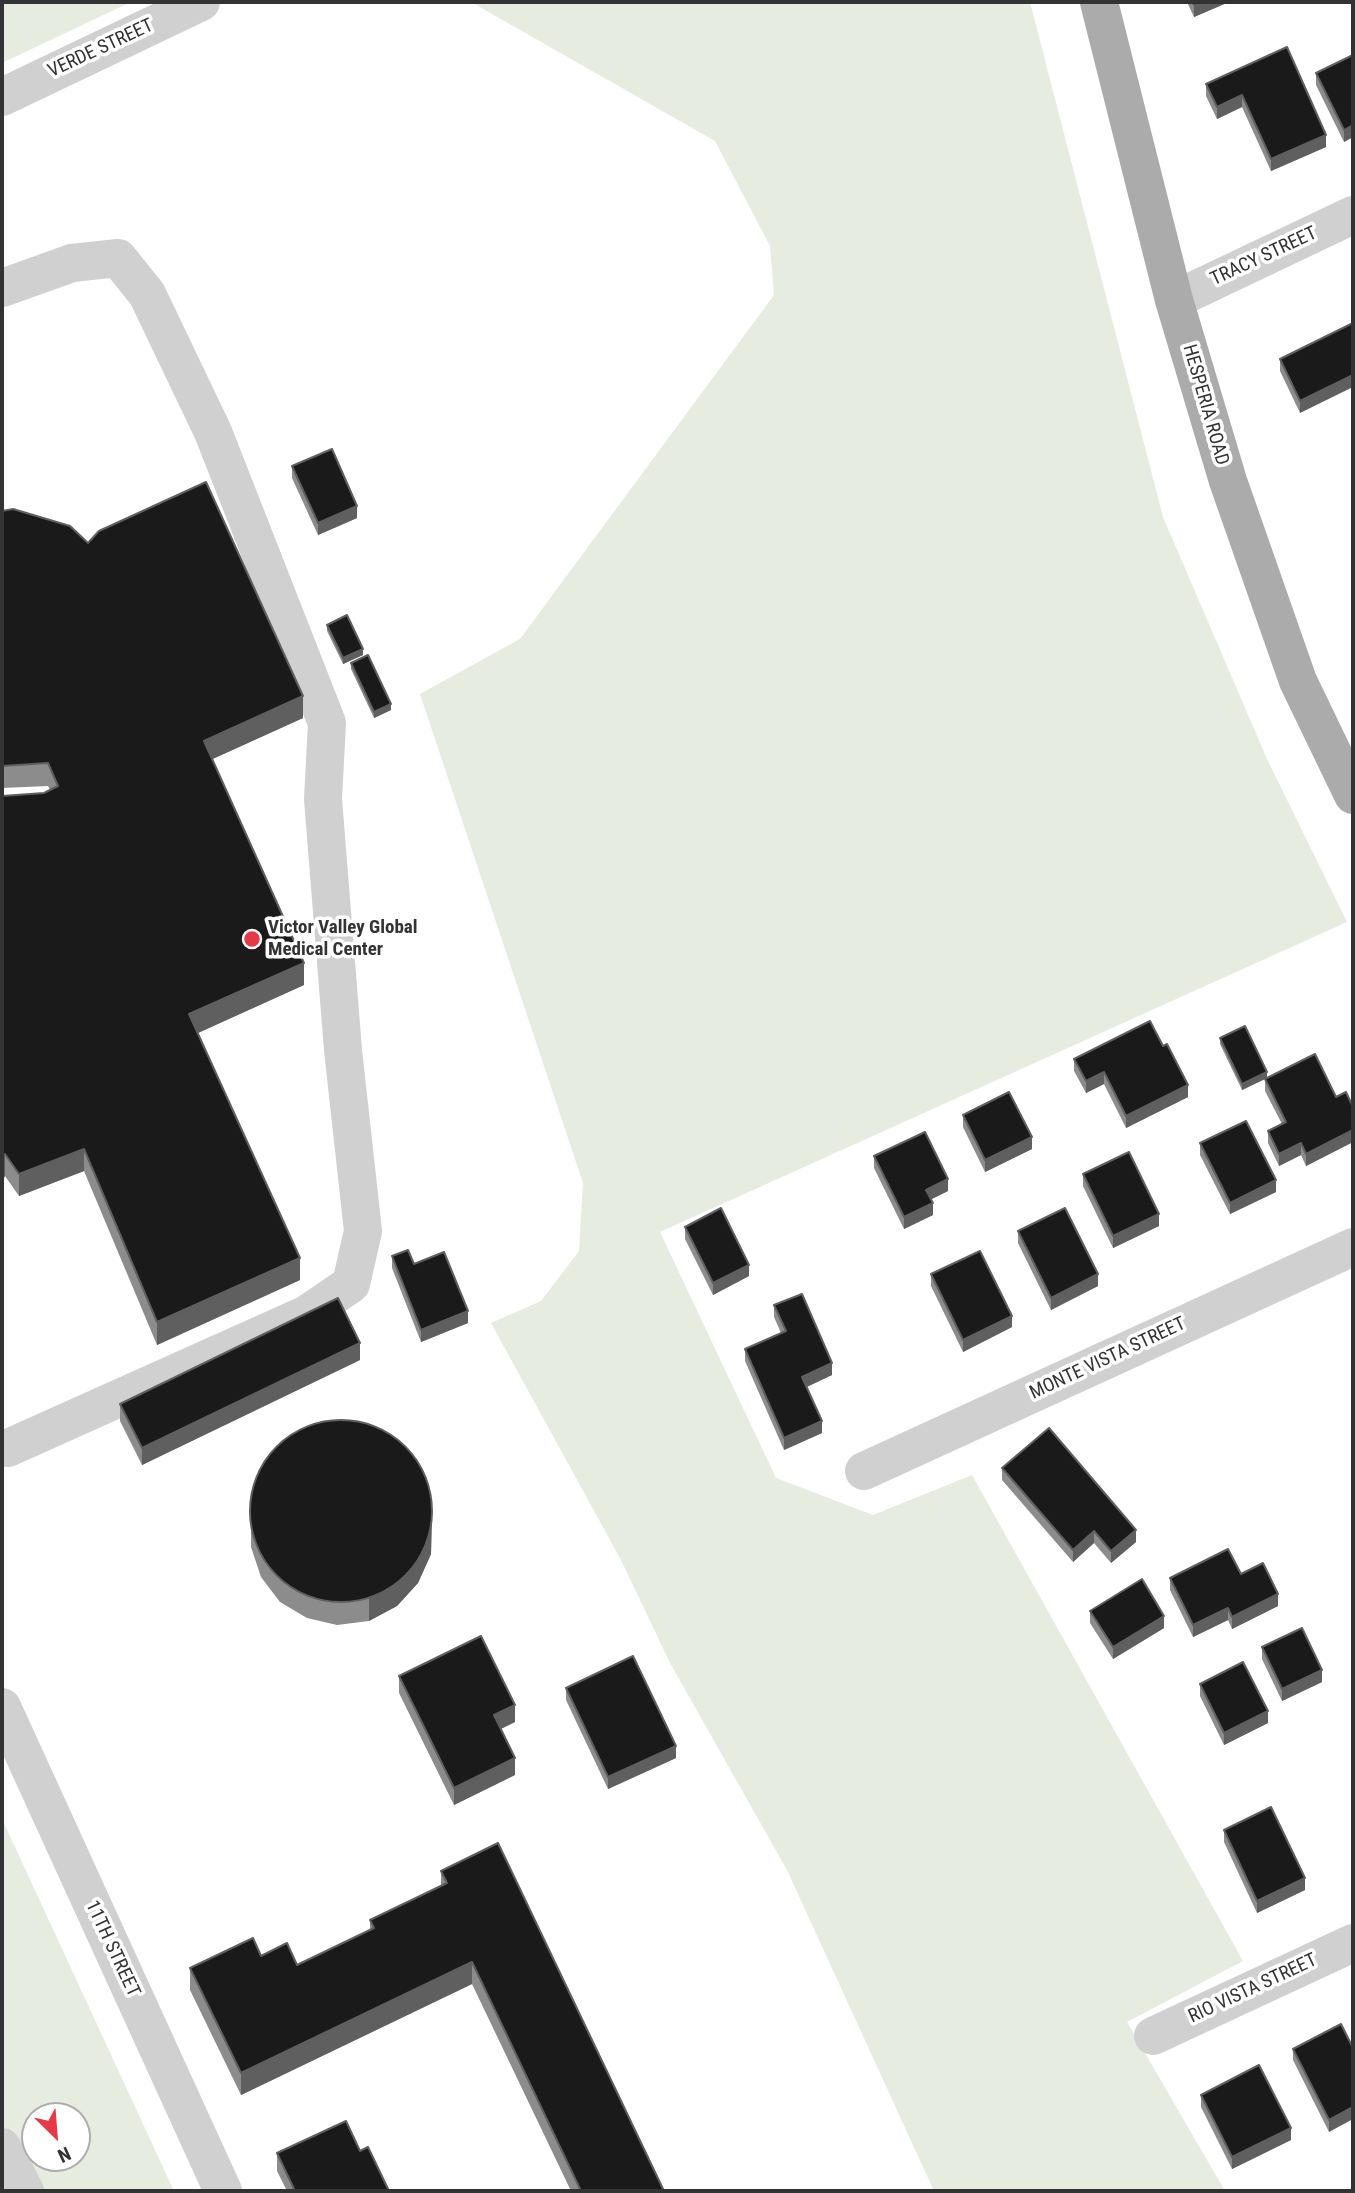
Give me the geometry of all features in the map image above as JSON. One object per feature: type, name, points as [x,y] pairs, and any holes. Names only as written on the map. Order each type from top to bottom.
[{"type":"main road","name":"HESPERIA ROAD","points":[[1099,2],[1174,300],[1228,481],[1298,681],[1353,795]]},
{"type":"street","name":"VERDE STREET","points":[[2,97],[201,2]]},
{"type":"street","name":"TRACY STREET","points":[[1174,300],[1353,215]]},
{"type":"street","points":[[2,288],[72,263],[118,258],[147,294],[213,432],[327,723],[323,799],[343,1050],[363,1231],[351,1283],[307,1314],[4,1445]]},
{"type":"street","name":"MONTE VISTA STREET","points":[[864,1471],[1353,1247]]},
{"type":"street","name":"11TH STREET","points":[[2,1707],[223,2191]]},
{"type":"street","name":"RIO VISTA STREET","points":[[1153,2036],[1353,1943]]},
{"type":"street","points":[[2,2147],[24,2191]]},
{"type":"shaded area","points":[[2,2],[131,2],[2,63]]},
{"type":"shaded area","points":[[471,2],[1030,2],[1163,517],[1267,759],[1347,922],[660,1232],[776,1478],[873,1515],[972,1475],[1243,1961],[1127,2022],[1225,2191],[934,2191],[787,1870],[670,1663],[621,1560],[491,1323],[541,1301],[579,1251],[583,1183],[420,694],[520,639],[774,295],[770,246],[715,141]]},
{"type":"shaded area","points":[[2,1819],[174,2191],[2,2191]]},
{"type":"building","points":[[1287,47],[1326,135],[1271,159],[1242,95],[1217,107],[1206,84]]},
{"type":"building","points":[[1353,55],[1353,125],[1344,130],[1316,73]]},
{"type":"building","points":[[1353,323],[1353,375],[1300,401],[1280,359]]},
{"type":"building","points":[[332,449],[357,506],[318,523],[292,466]]},
{"type":"building","points":[[206,482],[303,696],[204,741],[304,963],[189,1014],[300,1258],[157,1322],[84,1149],[19,1174],[5,1154],[2,1159],[2,796],[44,793],[58,786],[48,763],[2,766],[2,511],[13,509],[70,526],[88,543],[99,531]]},
{"type":"building","points":[[347,615],[363,649],[343,658],[327,625]]},
{"type":"building","points":[[368,655],[391,704],[374,712],[351,663]]},
{"type":"building","points":[[1150,1021],[1163,1046],[1167,1044],[1188,1085],[1126,1116],[1104,1072],[1086,1081],[1074,1059]]},
{"type":"building","points":[[1245,1026],[1267,1072],[1242,1084],[1220,1038]]},
{"type":"building","points":[[1315,1054],[1336,1097],[1346,1092],[1353,1107],[1353,1130],[1306,1154],[1301,1143],[1279,1154],[1268,1131],[1286,1122],[1265,1079]]},
{"type":"building","points":[[1009,1092],[1032,1137],[985,1160],[963,1115]]},
{"type":"building","points":[[1246,1121],[1276,1180],[1230,1203],[1200,1143]]},
{"type":"building","points":[[925,1132],[948,1179],[926,1190],[933,1203],[904,1217],[874,1156]]},
{"type":"building","points":[[1129,1152],[1159,1214],[1113,1236],[1083,1174]]},
{"type":"building","points":[[721,1208],[749,1265],[713,1283],[685,1227]]},
{"type":"building","points":[[1065,1208],[1098,1274],[1051,1298],[1018,1231]]},
{"type":"building","points":[[408,1250],[414,1264],[444,1252],[468,1311],[421,1330],[392,1256]]},
{"type":"building","points":[[980,1251],[1012,1316],[963,1340],[931,1274]]},
{"type":"building","points":[[802,1294],[832,1363],[802,1377],[822,1421],[784,1438],[745,1349],[786,1331],[774,1305]]},
{"type":"building","points":[[338,1298],[360,1343],[142,1448],[120,1404]]},
{"type":"building","points":[[341,1420],[376,1427],[405,1447],[425,1476],[432,1511],[425,1546],[405,1575],[376,1595],[341,1602],[306,1595],[277,1575],[257,1546],[250,1511],[257,1476],[277,1447],[306,1427]]},
{"type":"building","points":[[1049,1428],[1136,1530],[1111,1551],[1094,1531],[1073,1550],[1002,1468]]},
{"type":"building","points":[[1228,1549],[1241,1574],[1263,1563],[1278,1594],[1232,1617],[1228,1608],[1193,1625],[1170,1578]]},
{"type":"building","points":[[1142,1579],[1164,1616],[1113,1647],[1090,1611]]},
{"type":"building","points":[[1302,1628],[1322,1670],[1282,1689],[1262,1647]]},
{"type":"building","points":[[481,1636],[515,1705],[494,1715],[515,1758],[454,1788],[399,1676]]},
{"type":"building","points":[[633,1656],[676,1746],[608,1777],[566,1688]]},
{"type":"building","points":[[1243,1662],[1268,1711],[1224,1733],[1200,1684]]},
{"type":"building","points":[[1271,1807],[1305,1878],[1257,1901],[1224,1830]]},
{"type":"building","points":[[498,1843],[664,2191],[581,2191],[472,1962],[241,2073],[190,1968],[253,1938],[261,1956],[287,1943],[297,1965],[374,1928],[370,1920],[447,1883],[441,1871]]},
{"type":"building","points":[[1341,2024],[1353,2048],[1353,2107],[1329,2120],[1293,2049]]},
{"type":"building","points":[[1259,2065],[1291,2128],[1232,2157],[1201,2095]]},
{"type":"building","points":[[346,2121],[360,2151],[368,2147],[389,2191],[295,2191],[277,2153]]},
{"type":"place","name":"Victor Valley Global Medical Center","points":[[252,939]]}]
